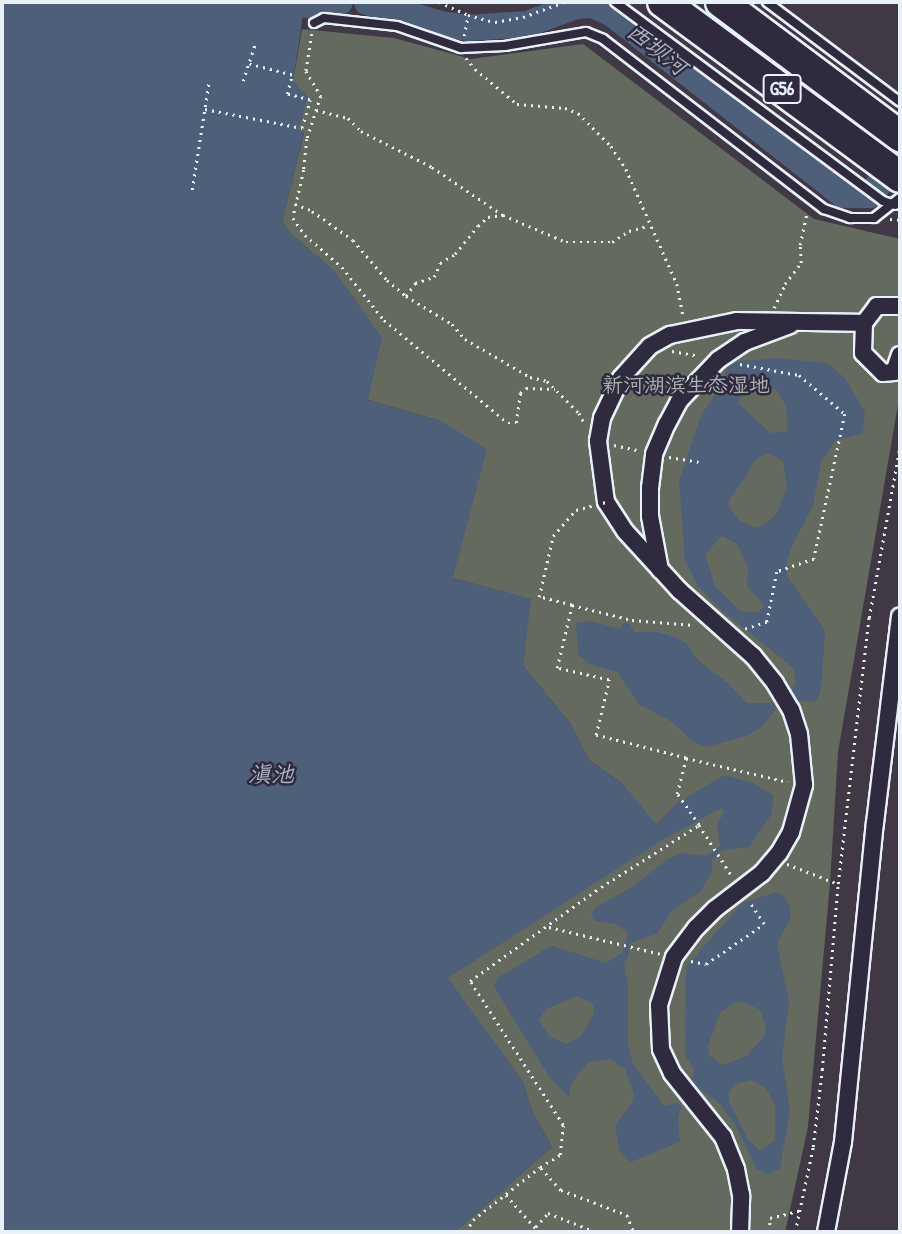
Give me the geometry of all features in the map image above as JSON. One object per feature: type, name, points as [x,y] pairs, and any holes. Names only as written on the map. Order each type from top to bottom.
[{"type":"highway","name":"G56","points":[[663,2],[895,195]]},
{"type":"highway","name":"G56","points":[[721,2],[900,136]]},
{"type":"street","points":[[900,306],[877,306],[864,323],[863,353],[883,373],[897,374],[900,355]]},
{"type":"street","points":[[740,1232],[741,1195],[736,1169],[723,1137],[684,1092],[661,1049],[659,1005],[674,957],[696,928],[774,859],[791,832],[804,785],[799,734],[791,710],[775,683],[730,634],[660,570],[599,500],[598,441],[601,418],[615,388],[650,346],[687,330],[737,321],[864,323]]},
{"type":"street","points":[[660,570],[650,516],[654,454],[679,401],[718,360],[745,342],[800,321]]},
{"type":"street","points":[[826,1232],[843,1142],[875,822],[900,617]]},
{"type":"lane","points":[[314,23],[324,18],[397,26],[461,45],[505,46],[586,32],[603,39],[816,202],[850,218],[874,218],[895,195],[860,183],[615,2]]},
{"type":"lane","points":[[766,2],[900,102]]},
{"type":"path","points":[[439,2],[468,15],[495,22],[523,17],[564,2]]},
{"type":"path","points":[[468,15],[461,45],[475,69],[517,104],[565,108],[590,122],[626,169],[677,284],[687,330]]},
{"type":"path","points":[[314,23],[306,71],[321,96]]},
{"type":"path","points":[[243,81],[255,44]]},
{"type":"path","points":[[249,64],[292,75],[286,94],[310,100],[321,96]]},
{"type":"path","points":[[192,190],[209,81]]},
{"type":"path","points":[[321,96],[307,139],[304,170],[293,218],[305,235],[342,267],[384,320],[508,423],[516,423],[520,393],[526,388],[555,389]]},
{"type":"path","points":[[205,109],[302,128],[310,100]]},
{"type":"path","points":[[316,110],[348,118],[361,131],[432,167],[503,215],[566,242],[612,242],[629,231],[650,226]]},
{"type":"path","points":[[782,311],[772,311],[785,284],[801,263],[800,245],[806,213],[816,202]]},
{"type":"path","points":[[295,204],[312,211],[353,240],[367,259],[406,296],[452,324],[465,340],[530,377],[547,381],[579,413],[588,430],[590,422]]},
{"type":"path","points":[[406,296],[415,284],[434,277],[440,263],[455,254],[488,217],[503,215]]},
{"type":"path","points":[[650,346],[799,375],[845,414],[814,559],[777,572],[767,622],[730,634]]},
{"type":"path","points":[[598,441],[699,462]]},
{"type":"path","points":[[795,1232],[813,1147],[838,884],[869,618],[900,445]]},
{"type":"path","points":[[599,500],[576,510],[553,536],[539,597],[632,620],[701,625],[713,619]]},
{"type":"path","points":[[572,605],[557,668],[609,680],[596,735],[804,785]]},
{"type":"path","points":[[548,927],[706,964],[764,924],[677,794],[686,758]]},
{"type":"path","points":[[466,1232],[474,1220],[540,1167],[560,1155],[563,1125],[470,982],[601,887],[699,825]]},
{"type":"path","points":[[774,859],[838,884]]},
{"type":"path","points":[[540,1167],[561,1190],[627,1215],[634,1232]]},
{"type":"path","points":[[506,1195],[539,1232]]},
{"type":"path","points":[[769,1232],[770,1218],[799,1211]]},
{"type":"path","points":[[531,1232],[533,1226],[548,1213],[596,1232]]},
{"type":"green space","name":"新河湖滨生态湿地","points":[[302,29],[394,38],[471,59],[583,44],[814,219],[900,239],[900,393],[838,752],[830,883],[808,1127],[785,1232],[455,1232],[552,1147],[532,1111],[523,1082],[447,978],[623,784],[589,760],[570,723],[523,666],[530,599],[453,578],[441,421],[368,400],[335,272],[290,233],[282,221],[304,133],[298,131],[293,81]]},
{"type":"water","name":"滇池","points":[[2,2],[305,2],[293,81],[308,97],[298,130],[304,132],[282,221],[290,233],[335,272],[382,337],[368,400],[441,421],[487,449],[453,578],[531,599],[523,666],[570,723],[589,760],[623,784],[656,824],[677,803],[724,775],[753,783],[774,796],[771,815],[749,847],[723,850],[712,859],[712,872],[701,891],[671,912],[657,934],[630,943],[628,957],[624,963],[628,984],[628,1044],[633,1064],[664,1106],[677,1103],[682,1107],[678,1117],[680,1142],[631,1162],[620,1152],[616,1132],[616,1124],[632,1102],[634,1094],[625,1069],[610,1059],[588,1062],[571,1084],[569,1097],[550,1078],[494,987],[497,978],[553,946],[606,963],[622,953],[628,933],[616,924],[595,921],[591,915],[595,908],[635,885],[666,860],[680,853],[706,856],[720,846],[717,825],[724,812],[722,808],[662,840],[448,978],[523,1082],[532,1111],[552,1147],[455,1232],[2,1232]],"holes":[[[578,996],[593,1004],[594,1013],[581,1036],[566,1044],[550,1036],[539,1021],[546,1009]]]},
{"type":"water","points":[[776,358],[827,363],[845,378],[865,412],[863,433],[835,441],[821,462],[813,506],[787,561],[787,576],[825,630],[822,682],[819,696],[814,702],[792,700],[789,695],[796,682],[793,668],[718,607],[698,586],[685,561],[679,481],[701,415],[718,391],[728,366],[738,361]],"holes":[[[761,381],[776,390],[786,405],[787,431],[771,433],[739,404],[741,390]],[[768,453],[783,461],[787,488],[777,513],[764,525],[755,528],[739,520],[728,506],[730,498],[754,461]],[[722,536],[737,544],[748,568],[747,586],[764,606],[758,613],[740,611],[715,586],[705,554]]]},
{"type":"water","points":[[591,621],[620,629],[624,623],[630,624],[634,632],[658,632],[680,639],[698,660],[728,683],[747,703],[774,703],[776,709],[762,727],[746,736],[707,747],[693,742],[672,722],[640,705],[617,672],[589,664],[578,654],[576,623]]},
{"type":"water","points":[[776,892],[784,896],[790,906],[791,917],[777,944],[789,1002],[782,1057],[790,1110],[780,1168],[768,1175],[756,1168],[736,1126],[720,1104],[703,1091],[693,1094],[690,1090],[694,1068],[685,1056],[686,967],[742,903]],"holes":[[[735,1002],[744,1002],[760,1010],[766,1027],[764,1036],[747,1056],[722,1065],[709,1055],[708,1046],[720,1013]],[[751,1080],[766,1089],[775,1104],[775,1140],[761,1151],[748,1140],[729,1101],[729,1092],[734,1085]]]},
{"type":"waterway","name":"西坝河","points":[[305,5],[340,2]]},
{"type":"waterway","name":"西坝河","points":[[367,2],[441,24],[468,28],[527,24],[576,6],[592,5],[611,13],[843,195],[870,195],[900,159]]}]
